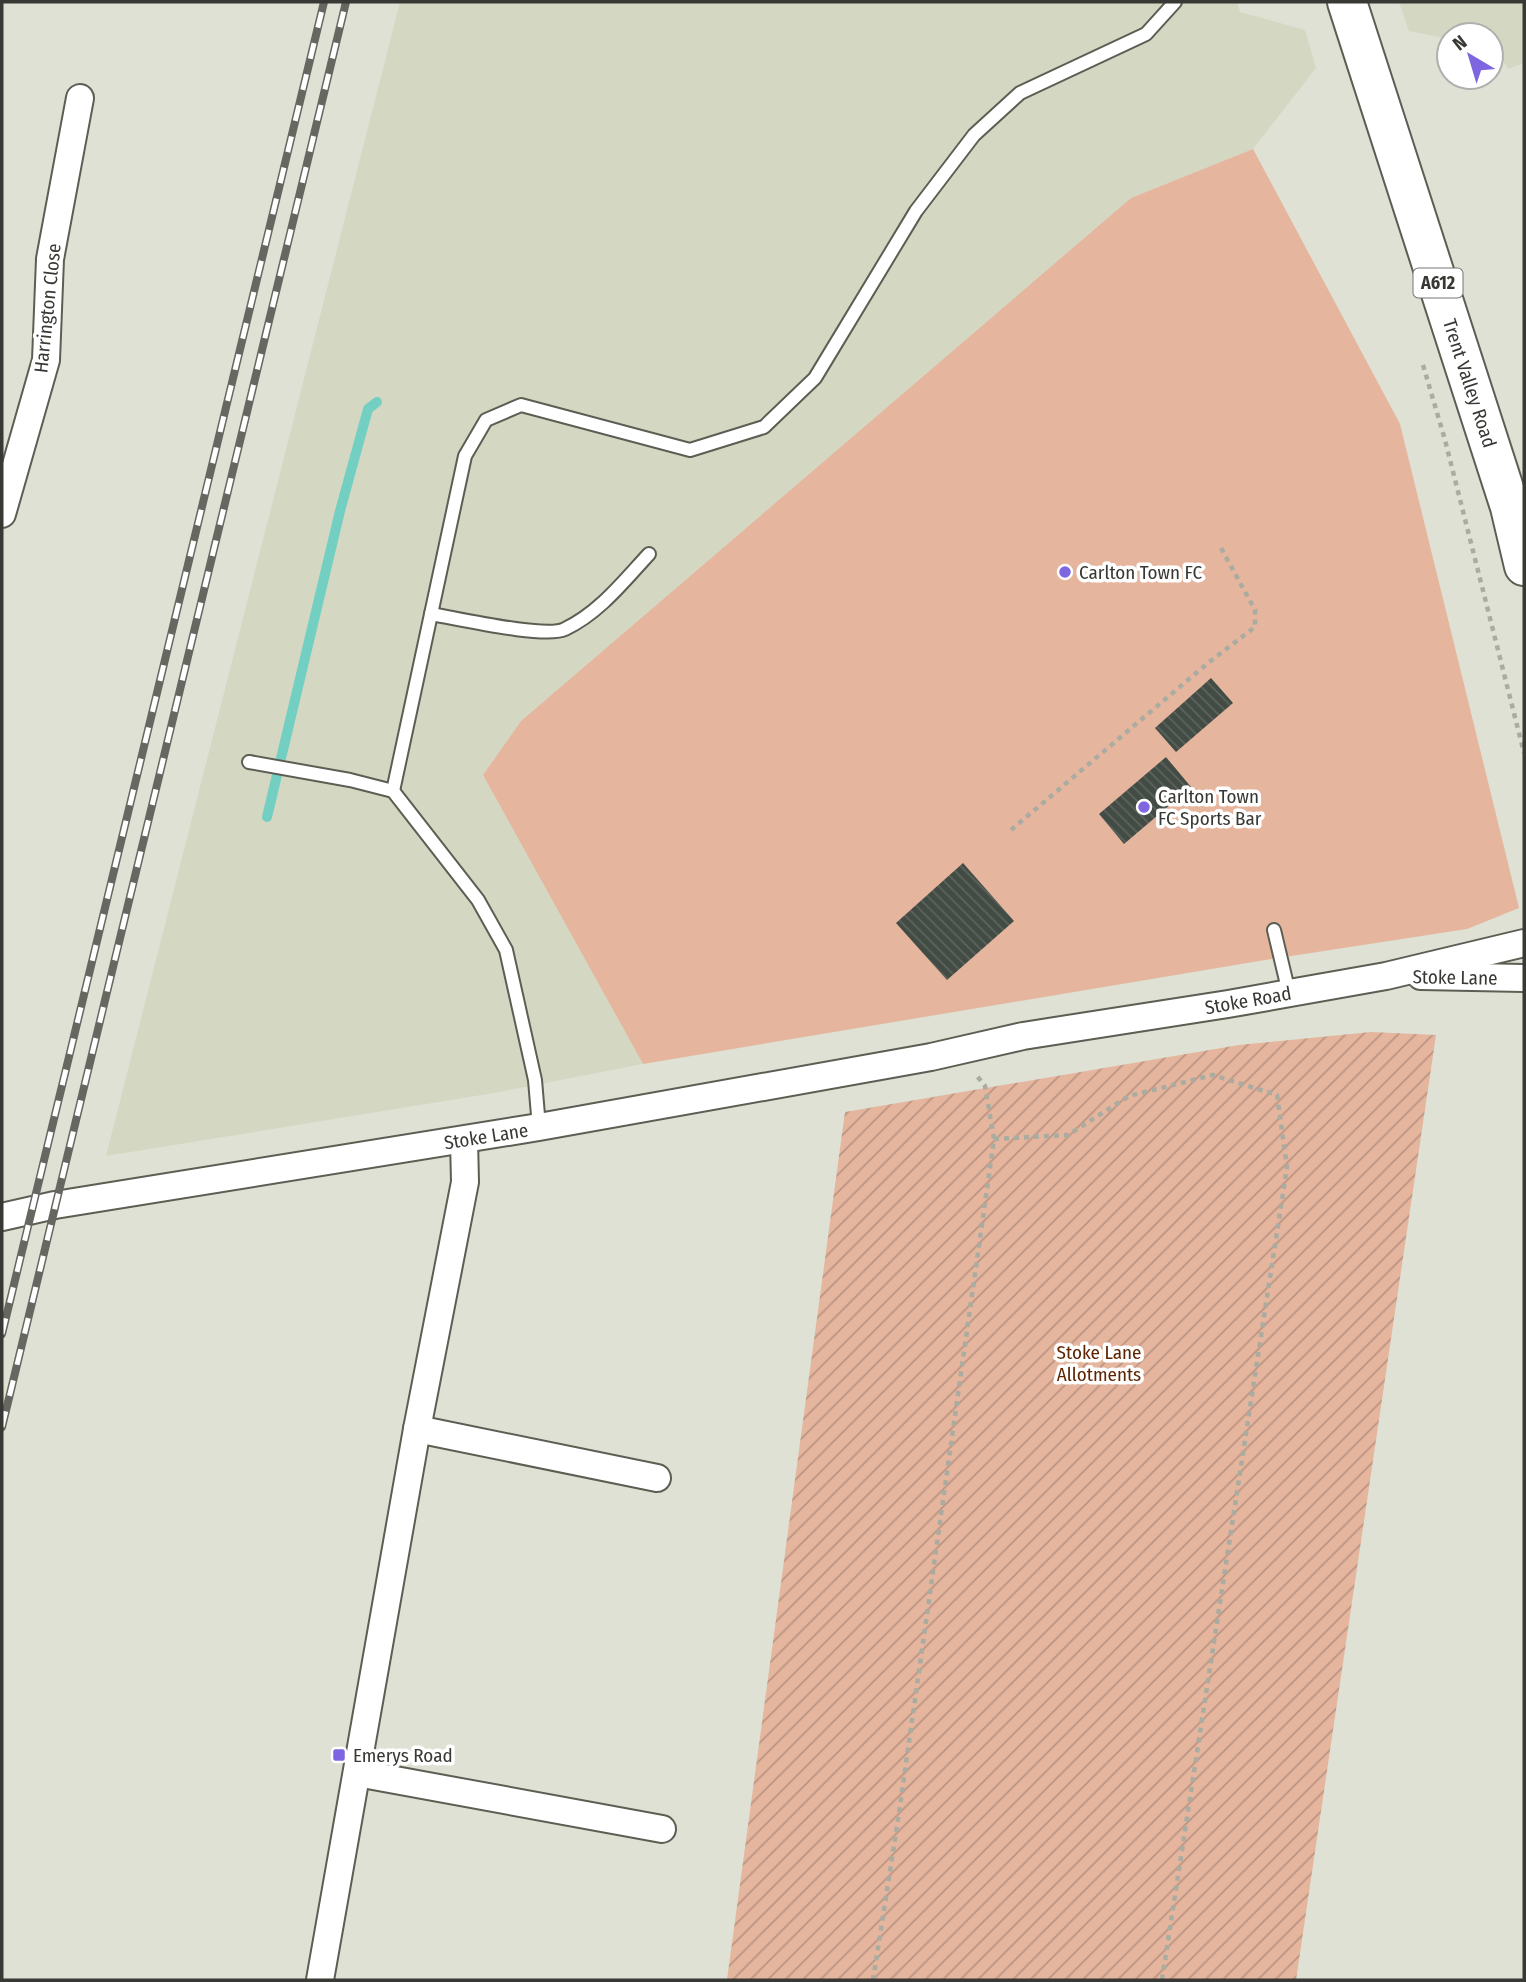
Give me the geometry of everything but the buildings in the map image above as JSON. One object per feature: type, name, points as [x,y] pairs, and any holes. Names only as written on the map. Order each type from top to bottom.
[{"type":"main road","name":"Trent Valley Road","points":[[1347,2],[1510,507],[1524,566]]},
{"type":"street","name":"Harrington Close","points":[[2,514],[46,360],[50,259],[80,98]]},
{"type":"street","name":"Stoke Road","points":[[962,1050],[1023,1036],[1386,976],[1524,943]]},
{"type":"street","name":"Stoke Lane","points":[[1386,976],[1524,978]]},
{"type":"street","name":"Stoke Lane","points":[[2,1217],[55,1205],[539,1127],[962,1050]]},
{"type":"street","points":[[320,1980],[417,1429],[465,1182],[464,1140]]},
{"type":"street","points":[[417,1429],[657,1478]]},
{"type":"street","points":[[357,1773],[662,1829]]},
{"type":"lane","points":[[393,791],[465,456],[486,420],[521,405],[690,450],[764,427],[815,378],[916,211],[974,135],[1020,93],[1146,34],[1175,2]]},
{"type":"lane","points":[[431,614],[524,630],[562,631],[598,608],[649,554]]},
{"type":"lane","points":[[249,762],[393,791],[478,900],[506,950],[535,1080],[539,1127]]},
{"type":"lane","points":[[1274,930],[1289,993]]},
{"type":"path","points":[[1422,363],[1445,440],[1524,753]]},
{"type":"path","points":[[1011,830],[1208,663],[1255,627],[1255,610],[1221,548]]},
{"type":"path","points":[[873,1980],[995,1139],[985,1086],[962,1050]]},
{"type":"path","points":[[995,1139],[1068,1135],[1129,1097],[1213,1075],[1277,1095],[1287,1167],[1162,1980]]},
{"type":"shaded area","points":[[400,2],[1237,2],[1240,12],[1305,30],[1316,68],[1253,149],[1131,198],[521,721],[483,775],[643,1064],[494,1093],[106,1156]]},
{"type":"shaded area","points":[[1399,2],[1524,2],[1524,63],[1508,69],[1505,64],[1505,21],[1435,21],[1435,36],[1409,31]]},
{"type":"green space","name":"Carlton Town FC","points":[[1253,149],[1400,424],[1519,908],[1467,929],[643,1064],[483,775],[521,721],[1131,198]]},
{"type":"green space","name":"Stoke Lane Allotments","points":[[1371,1032],[1436,1035],[1296,1980],[727,1980],[845,1112],[1239,1045]]},
{"type":"waterway","points":[[267,817],[340,511],[368,409],[377,402]]},
{"type":"railway","points":[[2,1334],[324,2]]},
{"type":"railway","points":[[2,1427],[346,2]]},
{"type":"place","name":"Carlton Town FC","points":[[1065,572]]},
{"type":"place","name":"Carlton Town FC Sports Bar","points":[[1144,807]]},
{"type":"place","name":"Emerys Road","points":[[339,1755]]}]
